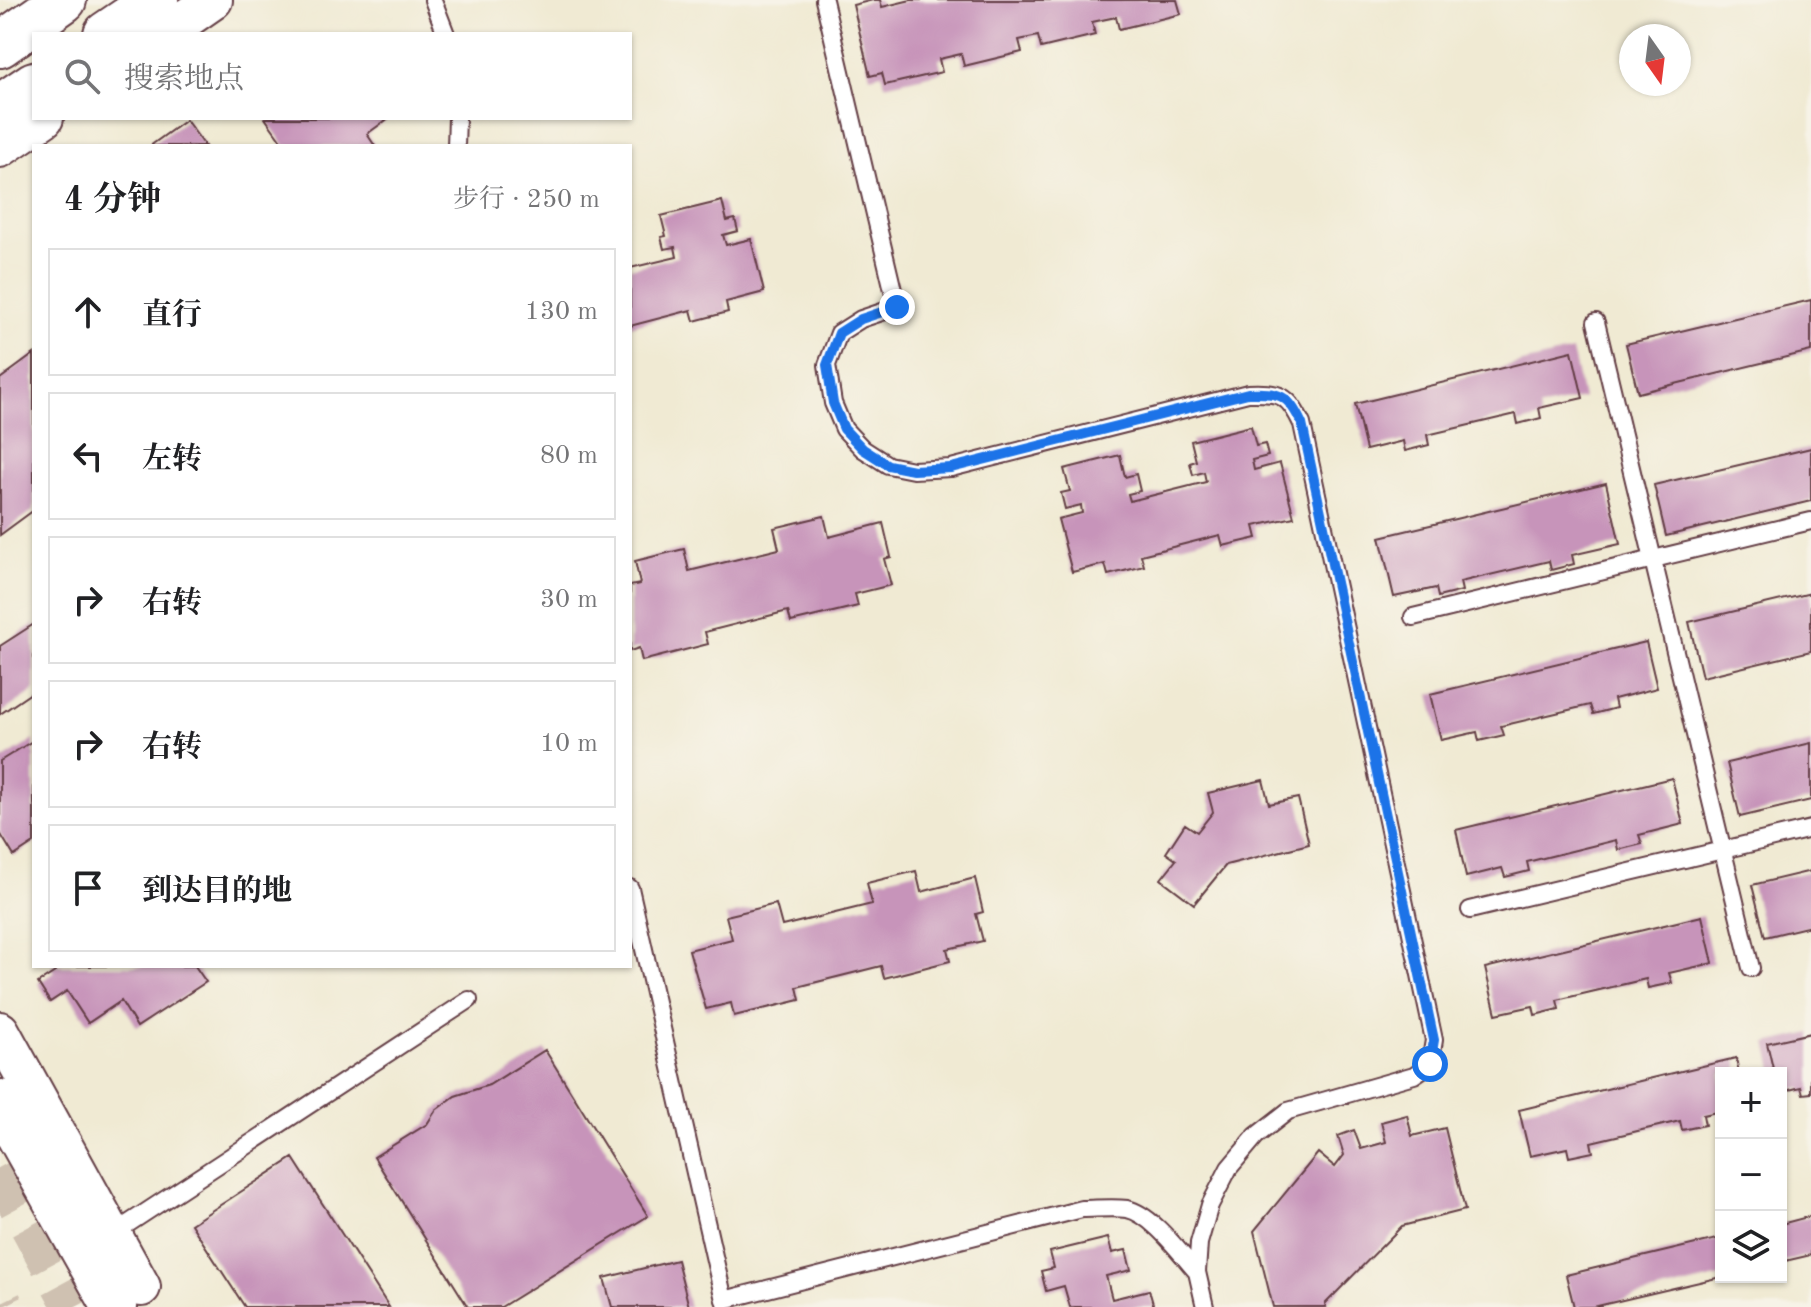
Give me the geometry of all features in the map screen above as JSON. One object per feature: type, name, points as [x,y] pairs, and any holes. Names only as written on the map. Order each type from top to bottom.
[{"type":"main road","points":[[0,45],[64,0]]},
{"type":"main road","points":[[109,32],[156,0]]},
{"type":"main road","points":[[0,1102],[128,1297]]},
{"type":"street","points":[[167,32],[213,0]]},
{"type":"street","points":[[9,111],[32,116]]},
{"type":"street","points":[[0,1031],[111,1235],[128,1297]]},
{"type":"lane","points":[[433,0],[445,32]]},
{"type":"lane","points":[[824,0],[897,307],[861,319],[839,333],[827,365],[833,403],[844,429],[863,449],[888,465],[913,470],[951,468],[1248,393],[1275,392],[1292,403],[1302,424],[1434,1040],[1430,1064],[1414,1075],[1288,1111],[1256,1136],[1229,1168],[1210,1205],[1199,1243],[1197,1272],[1205,1307]]},
{"type":"lane","points":[[456,144],[457,120]]},
{"type":"lane","points":[[1596,322],[1751,968]]},
{"type":"lane","points":[[1413,617],[1811,521]]},
{"type":"lane","points":[[1470,910],[1811,829]]},
{"type":"lane","points":[[632,897],[724,1300],[1082,1209],[1127,1209],[1142,1216],[1197,1272]]},
{"type":"lane","points":[[111,1235],[469,1000]]},
{"type":"building","points":[[880,0],[882,7],[911,0],[1177,0],[1181,14],[1119,29],[1116,17],[1092,22],[1095,35],[1041,48],[1038,36],[1019,40],[1022,52],[964,66],[961,54],[939,59],[942,72],[885,85],[882,73],[870,76],[853,5]]},
{"type":"building","points":[[186,120],[204,144],[153,144]]},
{"type":"building","points":[[266,120],[386,120],[367,134],[374,144],[284,144]]},
{"type":"building","points":[[722,201],[727,221],[735,219],[738,231],[723,235],[726,245],[751,239],[764,292],[726,302],[728,312],[694,321],[691,310],[632,325],[632,268],[677,257],[675,247],[664,249],[661,237],[666,236],[661,216]]},
{"type":"building","points":[[1811,300],[1811,351],[1638,393],[1626,344]]},
{"type":"building","points":[[1572,351],[1583,398],[1539,408],[1541,418],[1518,424],[1516,414],[1427,435],[1429,445],[1405,451],[1403,441],[1366,450],[1355,404]]},
{"type":"building","points":[[32,355],[32,511],[0,535],[0,379]]},
{"type":"building","points":[[1251,426],[1256,446],[1265,444],[1268,456],[1252,460],[1254,470],[1280,463],[1294,517],[1254,526],[1257,538],[1223,546],[1220,535],[1141,555],[1144,566],[1108,575],[1105,564],[1072,572],[1058,519],[1082,513],[1081,505],[1065,509],[1061,493],[1070,491],[1064,469],[1120,455],[1125,477],[1136,474],[1140,491],[1128,494],[1130,501],[1206,482],[1204,472],[1193,475],[1190,463],[1196,461],[1191,441]]},
{"type":"building","points":[[1811,448],[1811,501],[1666,536],[1654,485]]},
{"type":"building","points":[[1606,483],[1620,544],[1572,555],[1574,564],[1551,570],[1549,561],[1460,582],[1462,591],[1438,597],[1436,588],[1394,597],[1380,537]]},
{"type":"building","points":[[824,516],[829,537],[883,523],[891,557],[884,559],[891,585],[855,594],[858,606],[791,622],[788,611],[705,632],[708,644],[642,661],[639,648],[632,650],[632,586],[640,584],[635,561],[684,549],[689,571],[779,549],[774,528]]},
{"type":"building","points":[[1811,593],[1811,651],[1702,677],[1689,622]]},
{"type":"building","points":[[32,625],[32,692],[0,714],[0,646]]},
{"type":"building","points":[[1646,642],[1657,688],[1614,699],[1616,708],[1593,714],[1590,705],[1501,726],[1504,735],[1479,741],[1477,732],[1441,740],[1430,694]]},
{"type":"building","points":[[32,741],[32,844],[14,856],[0,833],[0,761]]},
{"type":"building","points":[[1811,743],[1811,800],[1740,817],[1727,763]]},
{"type":"building","points":[[1672,778],[1683,824],[1639,835],[1642,844],[1618,850],[1616,840],[1527,862],[1529,871],[1505,877],[1502,868],[1466,877],[1456,830]]},
{"type":"building","points":[[1263,780],[1269,804],[1298,798],[1309,844],[1226,865],[1194,904],[1161,879],[1176,860],[1166,853],[1185,824],[1197,832],[1213,812],[1208,793]]},
{"type":"building","points":[[916,871],[921,892],[975,878],[983,912],[976,914],[983,941],[947,949],[950,961],[884,978],[881,966],[797,987],[800,1000],[734,1016],[731,1003],[706,1009],[689,950],[732,939],[726,916],[776,904],[782,926],[872,904],[867,883]]},
{"type":"building","points":[[1811,871],[1811,926],[1765,937],[1752,885]]},
{"type":"building","points":[[1702,916],[1713,963],[1669,973],[1672,983],[1648,988],[1646,979],[1557,1000],[1559,1009],[1535,1015],[1533,1006],[1496,1014],[1485,968]]},
{"type":"building","points":[[52,968],[196,968],[206,982],[137,1027],[121,1001],[88,1023],[67,991],[50,1002],[38,983],[55,972]]},
{"type":"building","points":[[1811,1033],[1811,1093],[1803,1094],[1801,1087],[1787,1090],[1787,1067],[1773,1067],[1767,1043]]},
{"type":"building","points":[[545,1050],[648,1216],[501,1307],[468,1307],[374,1157],[427,1124],[436,1110],[455,1096],[489,1085]]},
{"type":"building","points":[[1736,1058],[1738,1067],[1715,1067],[1715,1112],[1703,1115],[1705,1125],[1682,1130],[1680,1121],[1591,1142],[1593,1152],[1569,1157],[1567,1148],[1530,1156],[1519,1110]]},
{"type":"building","points":[[1407,1115],[1412,1136],[1445,1128],[1465,1210],[1402,1226],[1325,1304],[1326,1307],[1273,1307],[1254,1231],[1318,1153],[1335,1167],[1344,1155],[1338,1136],[1354,1130],[1361,1149],[1386,1142],[1381,1122]]},
{"type":"building","points":[[293,1158],[389,1307],[245,1307],[191,1224]]},
{"type":"building","points":[[1811,1216],[1811,1255],[1787,1261],[1787,1222]]},
{"type":"building","points":[[1108,1238],[1112,1253],[1126,1250],[1131,1270],[1106,1276],[1112,1299],[1149,1290],[1154,1307],[1070,1307],[1064,1286],[1046,1291],[1041,1271],[1054,1268],[1050,1252]]},
{"type":"building","points":[[1715,1239],[1715,1278],[1593,1307],[1574,1307],[1566,1275]]},
{"type":"building","points":[[677,1260],[689,1307],[612,1307],[604,1278]]},
{"type":"tunnel","points":[[0,1167],[76,1307]]},
{"type":"tunnel","points":[[0,1303],[2,1307]]},
{"type":"route","points":[[897,307],[861,319],[839,333],[827,365],[833,403],[844,429],[863,449],[888,465],[913,470],[951,468],[1248,393],[1275,392],[1292,403],[1302,424],[1434,1040],[1430,1064]]}]
